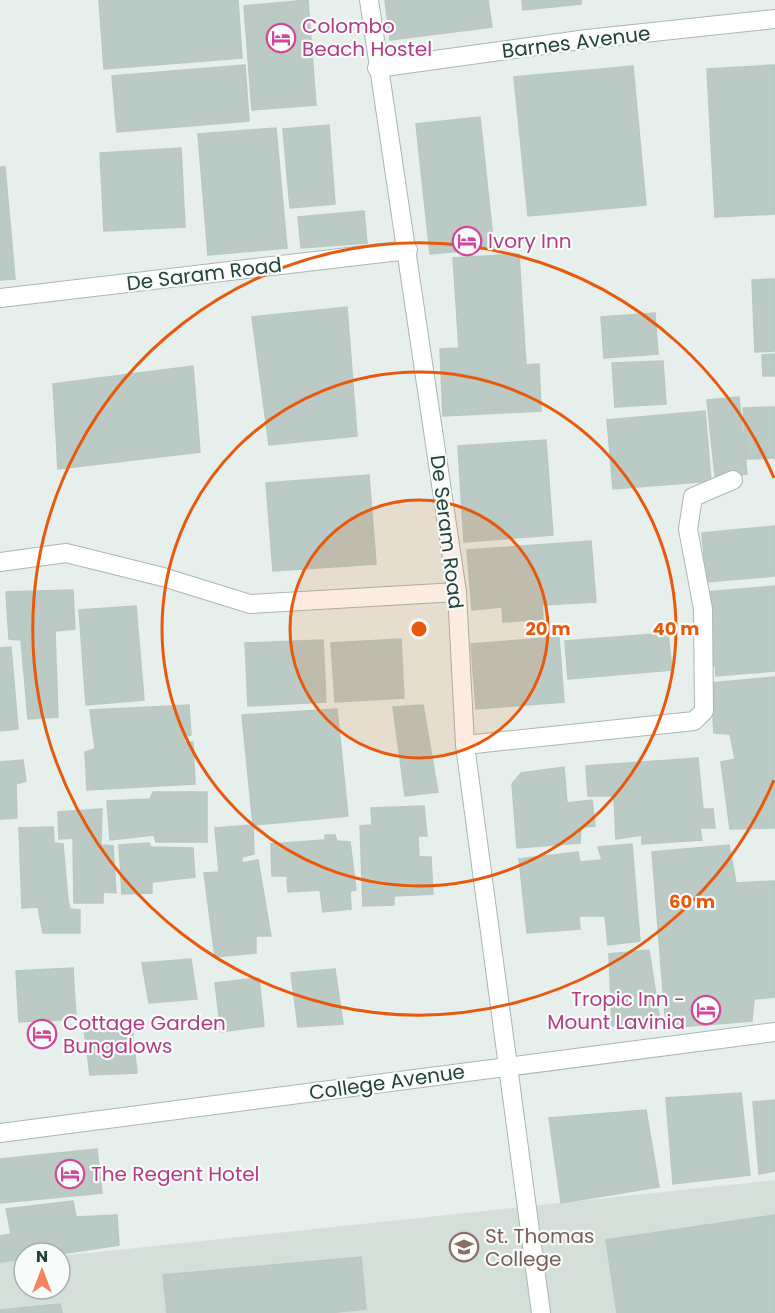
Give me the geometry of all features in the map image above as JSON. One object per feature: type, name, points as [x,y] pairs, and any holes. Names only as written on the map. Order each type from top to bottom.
[{"type":"street","name":"De Seram Road","points":[[369,0],[377,68],[395,188],[408,250],[457,592],[465,745],[541,1313]]},
{"type":"street","name":"Barnes Avenue","points":[[377,68],[587,39],[775,19]]},
{"type":"street","name":"De Saram Road","points":[[0,298],[408,250]]},
{"type":"street","points":[[465,745],[694,721],[704,711],[703,609],[688,529],[693,497],[733,480]]},
{"type":"street","points":[[0,562],[66,552],[163,577],[250,604],[457,592]]},
{"type":"street","name":"College Avenue","points":[[0,1133],[775,1032]]},
{"type":"shaded area","name":"St. Thomas College","points":[[775,1180],[775,1313],[0,1313],[0,1262],[12,1261],[12,1301],[72,1301],[72,1255]]},
{"type":"building","points":[[99,0],[238,0],[242,58],[104,69]]},
{"type":"building","points":[[308,0],[316,105],[252,110],[244,6]]},
{"type":"building","points":[[385,0],[488,0],[492,27],[390,40]]},
{"type":"building","points":[[522,0],[581,0],[581,4],[523,10]]},
{"type":"building","points":[[245,65],[249,121],[117,132],[112,76]]},
{"type":"building","points":[[775,65],[775,214],[715,217],[707,69]]},
{"type":"building","points":[[633,66],[646,205],[528,216],[514,77]]},
{"type":"building","points":[[480,117],[494,248],[430,254],[416,124]]},
{"type":"building","points":[[329,125],[335,204],[290,208],[283,129]]},
{"type":"building","points":[[276,128],[287,248],[208,255],[198,134]]},
{"type":"building","points":[[181,148],[185,227],[104,231],[100,153]]},
{"type":"building","points":[[0,167],[5,167],[15,279],[0,280]]},
{"type":"building","points":[[364,211],[367,243],[301,248],[298,217]]},
{"type":"building","points":[[519,254],[526,365],[539,364],[541,411],[443,416],[440,349],[459,348],[453,258]]},
{"type":"building","points":[[775,279],[775,351],[755,352],[752,280]]},
{"type":"building","points":[[347,307],[357,436],[269,445],[252,317]]},
{"type":"building","points":[[655,313],[658,354],[604,358],[601,317]]},
{"type":"building","points":[[775,354],[775,376],[763,376],[762,355]]},
{"type":"building","points":[[663,361],[666,404],[615,407],[612,363]]},
{"type":"building","points":[[193,366],[200,452],[58,469],[53,384]]},
{"type":"building","points":[[739,397],[747,474],[715,476],[707,400]]},
{"type":"building","points":[[775,407],[775,458],[746,459],[743,408]]},
{"type":"building","points":[[705,411],[711,481],[613,489],[607,420]]},
{"type":"building","points":[[546,440],[553,535],[464,542],[458,446]]},
{"type":"building","points":[[369,475],[376,564],[273,571],[266,483]]},
{"type":"building","points":[[775,526],[775,576],[706,582],[702,533]]},
{"type":"building","points":[[591,541],[596,602],[542,605],[543,619],[503,622],[502,607],[472,610],[467,550]]},
{"type":"building","points":[[775,586],[775,671],[716,676],[706,592]]},
{"type":"building","points":[[73,590],[75,629],[55,631],[58,717],[28,719],[21,640],[9,639],[6,592]]},
{"type":"building","points":[[136,606],[144,700],[86,705],[79,610]]},
{"type":"building","points":[[668,633],[672,670],[568,679],[565,641]]},
{"type":"building","points":[[559,637],[564,702],[476,709],[471,644]]},
{"type":"building","points":[[401,639],[404,698],[335,702],[331,643]]},
{"type":"building","points":[[323,640],[326,702],[248,706],[245,643]]},
{"type":"building","points":[[11,647],[18,729],[0,731],[0,648]]},
{"type":"building","points":[[775,677],[775,828],[730,829],[721,762],[735,759],[730,734],[714,733],[711,683]]},
{"type":"building","points":[[189,705],[191,735],[184,737],[184,742],[193,742],[195,784],[87,790],[85,752],[95,749],[90,710]]},
{"type":"building","points":[[423,705],[438,792],[405,796],[393,707]]},
{"type":"building","points":[[337,709],[348,816],[253,825],[242,715]]},
{"type":"building","points":[[698,758],[703,809],[713,809],[715,828],[700,828],[702,840],[642,844],[642,835],[616,839],[614,796],[588,796],[586,766]]},
{"type":"building","points":[[23,760],[26,781],[16,784],[17,818],[0,819],[0,762]]},
{"type":"building","points":[[564,767],[567,803],[592,800],[595,826],[581,827],[580,843],[517,848],[512,784],[521,773]]},
{"type":"building","points":[[153,792],[207,792],[207,842],[156,842],[154,835],[110,840],[107,801],[150,799]]},
{"type":"building","points":[[424,806],[427,836],[418,836],[419,857],[431,857],[433,894],[394,896],[394,905],[363,906],[360,826],[372,825],[371,808]]},
{"type":"building","points":[[102,809],[101,845],[113,846],[116,893],[103,892],[103,903],[74,903],[73,838],[59,839],[58,812]]},
{"type":"building","points":[[253,825],[254,854],[242,857],[242,863],[258,860],[271,936],[256,936],[256,953],[215,957],[204,873],[219,872],[215,828]]},
{"type":"building","points":[[53,827],[54,843],[63,844],[70,909],[80,910],[80,933],[43,933],[38,907],[22,908],[19,828]]},
{"type":"building","points":[[325,835],[335,835],[337,841],[350,842],[356,890],[350,891],[351,909],[323,912],[320,890],[288,892],[287,876],[272,876],[271,844],[325,840]]},
{"type":"building","points":[[149,843],[151,847],[193,848],[195,877],[152,882],[152,893],[122,894],[119,845]]},
{"type":"building","points":[[632,844],[640,941],[608,945],[605,916],[579,916],[580,929],[527,933],[519,859],[578,852],[580,862],[602,860],[598,847]]},
{"type":"building","points":[[729,845],[736,883],[775,881],[775,997],[754,999],[752,1021],[666,1028],[652,852]]},
{"type":"building","points":[[649,950],[660,1022],[612,1026],[609,954]]},
{"type":"building","points":[[191,959],[197,999],[149,1003],[142,963]]},
{"type":"building","points":[[73,968],[76,1019],[19,1022],[16,971]]},
{"type":"building","points":[[335,969],[343,1024],[298,1027],[291,973]]},
{"type":"building","points":[[259,978],[264,1026],[221,1032],[215,983]]},
{"type":"building","points":[[132,1026],[137,1073],[90,1075],[84,1029]]},
{"type":"building","points":[[741,1093],[750,1175],[673,1184],[666,1098]]},
{"type":"building","points":[[775,1100],[775,1171],[759,1174],[753,1102]]},
{"type":"building","points":[[646,1110],[659,1187],[561,1203],[549,1118]]},
{"type":"building","points":[[97,1149],[102,1193],[0,1203],[0,1159]]},
{"type":"building","points":[[73,1201],[76,1217],[117,1215],[119,1245],[72,1252],[72,1241],[12,1241],[12,1260],[0,1262],[0,1236],[11,1234],[6,1209]]},
{"type":"building","points":[[775,1215],[775,1313],[617,1313],[606,1240]]},
{"type":"building","points":[[361,1257],[366,1309],[328,1313],[167,1313],[163,1275]]},
{"type":"building","points":[[60,1304],[62,1313],[0,1313],[0,1310]]},
{"type":"place","name":"Colombo Beach Hostel","points":[[281,38]]},
{"type":"place","name":"Ivory Inn","points":[[467,241]]},
{"type":"place","name":"Tropic Inn - Mount Lavinia","points":[[706,1010]]},
{"type":"place","name":"Cottage Garden Bungalows","points":[[42,1034]]},
{"type":"place","name":"The Regent Hotel","points":[[70,1174]]},
{"type":"place","name":"St. Thomas College","points":[[464,1247]]}]
